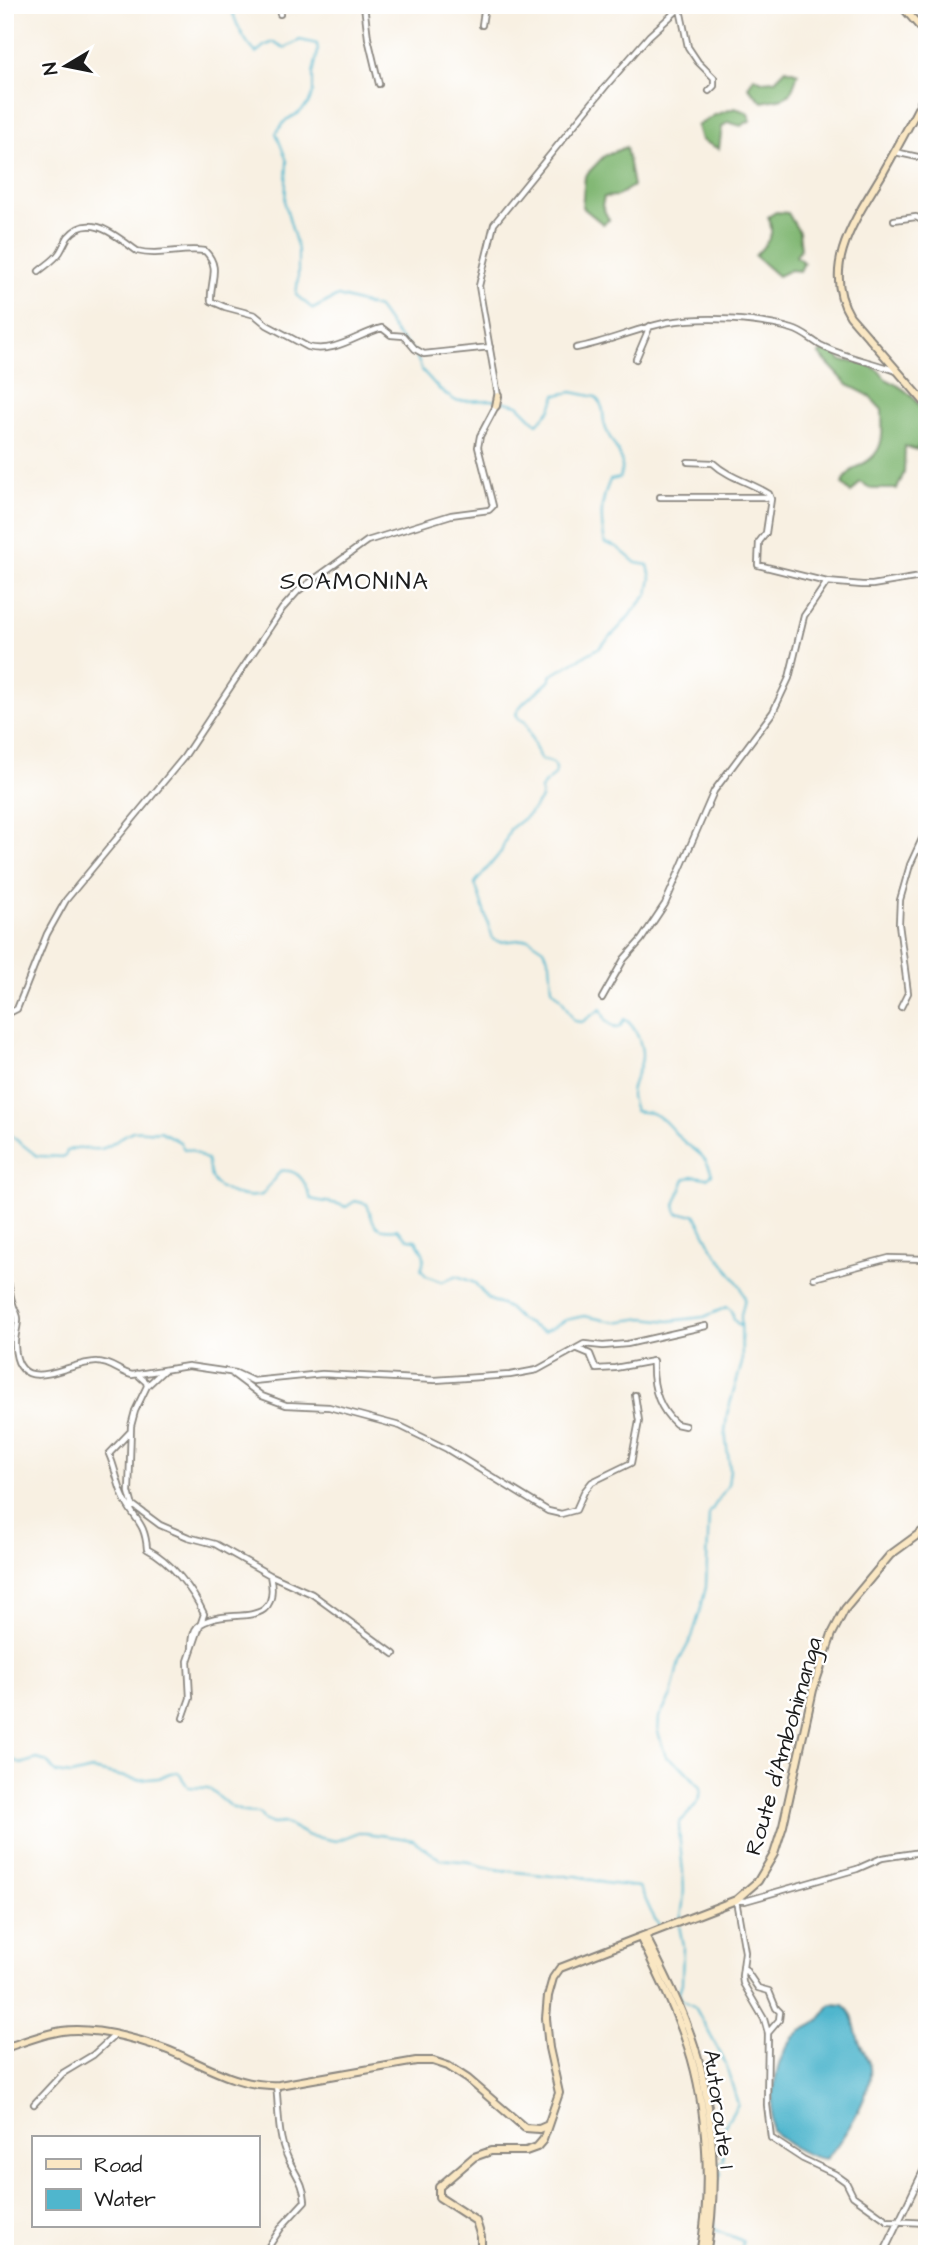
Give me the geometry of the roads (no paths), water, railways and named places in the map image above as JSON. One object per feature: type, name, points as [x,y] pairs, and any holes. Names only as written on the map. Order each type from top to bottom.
[{"type":"street","points":[[278,5],[280,14]]},
{"type":"street","points":[[364,5],[368,38],[379,84]]},
{"type":"street","points":[[482,26],[485,5]]},
{"type":"street","points":[[901,5],[927,35]]},
{"type":"street","points":[[681,7],[688,47],[714,78],[714,86],[709,91]]},
{"type":"street","points":[[5,1015],[17,1009],[47,934],[72,891],[184,757],[282,609],[298,591],[372,538],[450,515],[489,510],[494,506],[478,447],[480,436],[496,406],[498,396],[479,286],[494,224],[605,87],[649,36],[681,7]]},
{"type":"street","points":[[927,90],[851,228],[842,252],[838,283],[841,298],[850,316],[927,405]]},
{"type":"street","points":[[895,152],[927,159]]},
{"type":"street","points":[[894,220],[916,217],[927,223]]},
{"type":"street","points":[[38,271],[59,253],[74,232],[100,226],[142,253],[177,249],[205,251],[210,256],[215,271],[211,301],[255,315],[267,325],[308,347],[343,346],[363,333],[382,328],[391,335],[404,336],[415,349],[424,354],[490,347]]},
{"type":"street","points":[[576,348],[609,341],[638,328],[679,320],[709,320],[779,326],[801,332],[821,345],[901,373]]},
{"type":"street","points":[[636,359],[650,326]]},
{"type":"street","points":[[688,461],[713,463],[723,472],[743,479],[769,494],[771,499],[766,533],[759,542],[758,565],[827,582],[872,585],[927,576]]},
{"type":"street","points":[[660,497],[771,499]]},
{"type":"street","points":[[602,998],[624,959],[641,940],[665,904],[714,791],[773,712],[789,678],[804,616],[827,582]]},
{"type":"street","points":[[901,1007],[908,993],[899,924],[900,900],[927,828]]},
{"type":"street","points":[[919,844],[927,845]]},
{"type":"street","points":[[814,1279],[890,1258],[927,1259]]},
{"type":"street","points":[[5,1273],[18,1321],[16,1352],[26,1371],[38,1377],[89,1362],[109,1363],[125,1374],[188,1366],[230,1371],[253,1381],[322,1374],[435,1380],[510,1375],[537,1370],[584,1344],[627,1344],[706,1326]]},
{"type":"street","points":[[577,1348],[590,1354],[596,1369],[653,1361],[653,1382],[665,1412],[676,1424],[685,1426]]},
{"type":"street","points":[[137,1518],[129,1492],[130,1432],[135,1411],[147,1386],[164,1370]]},
{"type":"street","points":[[230,1371],[262,1396],[286,1405],[329,1406],[410,1430],[447,1448],[548,1511],[561,1514],[576,1510],[592,1482],[631,1463],[639,1421],[635,1395]]},
{"type":"street","points":[[136,1373],[147,1386]]},
{"type":"street","points":[[130,1432],[108,1454],[127,1505],[145,1529],[147,1549],[162,1557],[178,1573],[203,1610],[201,1625]]},
{"type":"street","points":[[133,1505],[160,1525],[215,1544],[270,1576],[312,1594],[394,1654]]},
{"type":"street","name":"Route d'Ambohimanga","points":[[543,2140],[559,2093],[549,2048],[546,2018],[553,1978],[560,1968],[644,1938],[736,1900],[758,1881],[774,1854],[783,1826],[813,1690],[832,1634],[845,1609],[890,1555],[927,1528]]},
{"type":"street","points":[[183,1718],[190,1698],[188,1661],[194,1631],[219,1618],[254,1614],[270,1604],[273,1598],[270,1576]]},
{"type":"street","points":[[926,1853],[882,1858],[756,1898],[736,1900],[745,1952],[743,1983],[764,2019],[768,2033],[767,2105],[771,2138],[803,2159],[835,2174],[846,2182],[853,2196],[888,2221],[927,2223]]},
{"type":"street","name":"Autoroute 1","points":[[644,1938],[694,2066],[704,2129],[707,2179],[700,2254]]},
{"type":"street","name":"Autoroute 1","points":[[644,1938],[669,1982],[699,2065],[710,2129],[713,2179],[706,2254]]},
{"type":"street","points":[[744,1967],[758,1988],[769,1991],[781,2015],[768,2033]]},
{"type":"street","points":[[5,2048],[61,2031],[85,2030],[155,2046],[244,2083],[261,2086],[416,2061],[432,2061],[448,2066],[468,2079],[516,2122],[539,2132],[543,2140],[537,2147],[526,2151],[491,2151],[474,2157],[447,2178],[439,2188],[439,2197],[449,2206],[477,2221],[481,2254]]},
{"type":"street","points":[[34,2104],[63,2073],[93,2055],[114,2036]]},
{"type":"street","points":[[267,2249],[305,2201],[302,2182],[287,2157],[282,2141],[276,2085]]},
{"type":"street","points":[[534,2130],[549,2124]]},
{"type":"street","points":[[883,2254],[927,2162]]},
{"type":"water","points":[[831,2004],[843,2005],[852,2016],[869,2064],[870,2079],[856,2116],[826,2159],[804,2153],[772,2131],[772,2108],[778,2069],[787,2046],[796,2034],[817,2022]]},
{"type":"waterway","points":[[237,5],[232,11],[234,17],[256,53],[274,42],[285,48],[300,40],[317,44],[313,92],[309,103],[286,120],[276,133],[287,161],[285,204],[298,250],[296,295],[313,309],[338,296],[378,308],[398,336],[415,353],[422,370],[440,390],[456,401],[495,400]]},
{"type":"waterway","points":[[501,401],[518,405],[537,424],[551,409],[556,395],[572,392],[596,397],[603,410],[606,429],[622,463],[620,478],[610,480],[603,504],[605,543],[617,547],[636,563],[648,565],[651,578],[648,594],[600,647],[550,676],[550,680],[519,708],[516,714],[525,722],[540,759],[553,763],[556,768],[555,775],[544,784],[541,799],[529,814],[510,829],[501,852],[475,883],[493,939],[500,942],[529,939],[544,949],[550,962],[552,989],[561,998],[574,1021],[582,1022],[601,1009],[606,1021],[615,1028],[620,1027],[624,1019],[632,1026],[642,1051],[641,1063],[631,1091],[635,1111],[651,1113],[664,1120],[702,1157],[712,1174],[707,1178],[693,1176],[685,1179],[675,1205],[677,1214],[695,1214],[713,1249],[741,1287],[745,1298],[741,1315],[742,1363],[727,1414],[725,1432],[730,1470],[728,1485],[709,1514],[706,1587],[692,1637],[679,1661],[671,1696],[659,1717],[658,1732],[666,1757],[681,1766],[701,1787],[697,1802],[679,1823],[684,1883],[680,1919]]},
{"type":"waterway","points":[[5,1131],[37,1156],[65,1157],[67,1151],[72,1149],[104,1148],[133,1131],[160,1131],[180,1142],[184,1149],[191,1150],[207,1160],[214,1183],[226,1191],[241,1195],[262,1195],[280,1171],[292,1172],[304,1182],[311,1199],[346,1207],[355,1201],[367,1204],[375,1225],[383,1229],[397,1229],[408,1239],[416,1240],[423,1254],[421,1269],[426,1276],[442,1282],[457,1276],[475,1283],[488,1299],[508,1308],[519,1319],[544,1332],[566,1320],[584,1316],[615,1322],[644,1318],[669,1321],[704,1317],[727,1307],[740,1326]]},
{"type":"waterway","points":[[5,1755],[21,1764],[37,1759],[47,1762],[56,1773],[71,1775],[92,1770],[138,1780],[159,1778],[178,1772],[188,1787],[208,1788],[231,1807],[244,1812],[259,1813],[264,1820],[273,1824],[285,1823],[309,1836],[336,1841],[356,1833],[401,1838],[413,1840],[440,1859],[470,1862],[508,1871],[577,1876],[604,1883],[639,1887],[654,1917],[662,1926]]},
{"type":"waterway","points":[[679,1925],[683,1946],[682,1983],[679,1992],[681,1999],[695,2007],[725,2062],[738,2104],[721,2132],[724,2160],[717,2166],[721,2173],[715,2191]]},
{"type":"waterway","points":[[713,2221],[715,2230],[743,2241],[741,2254]]},
{"type":"district","name":"SOAMONINA","points":[[355,581]]}]
